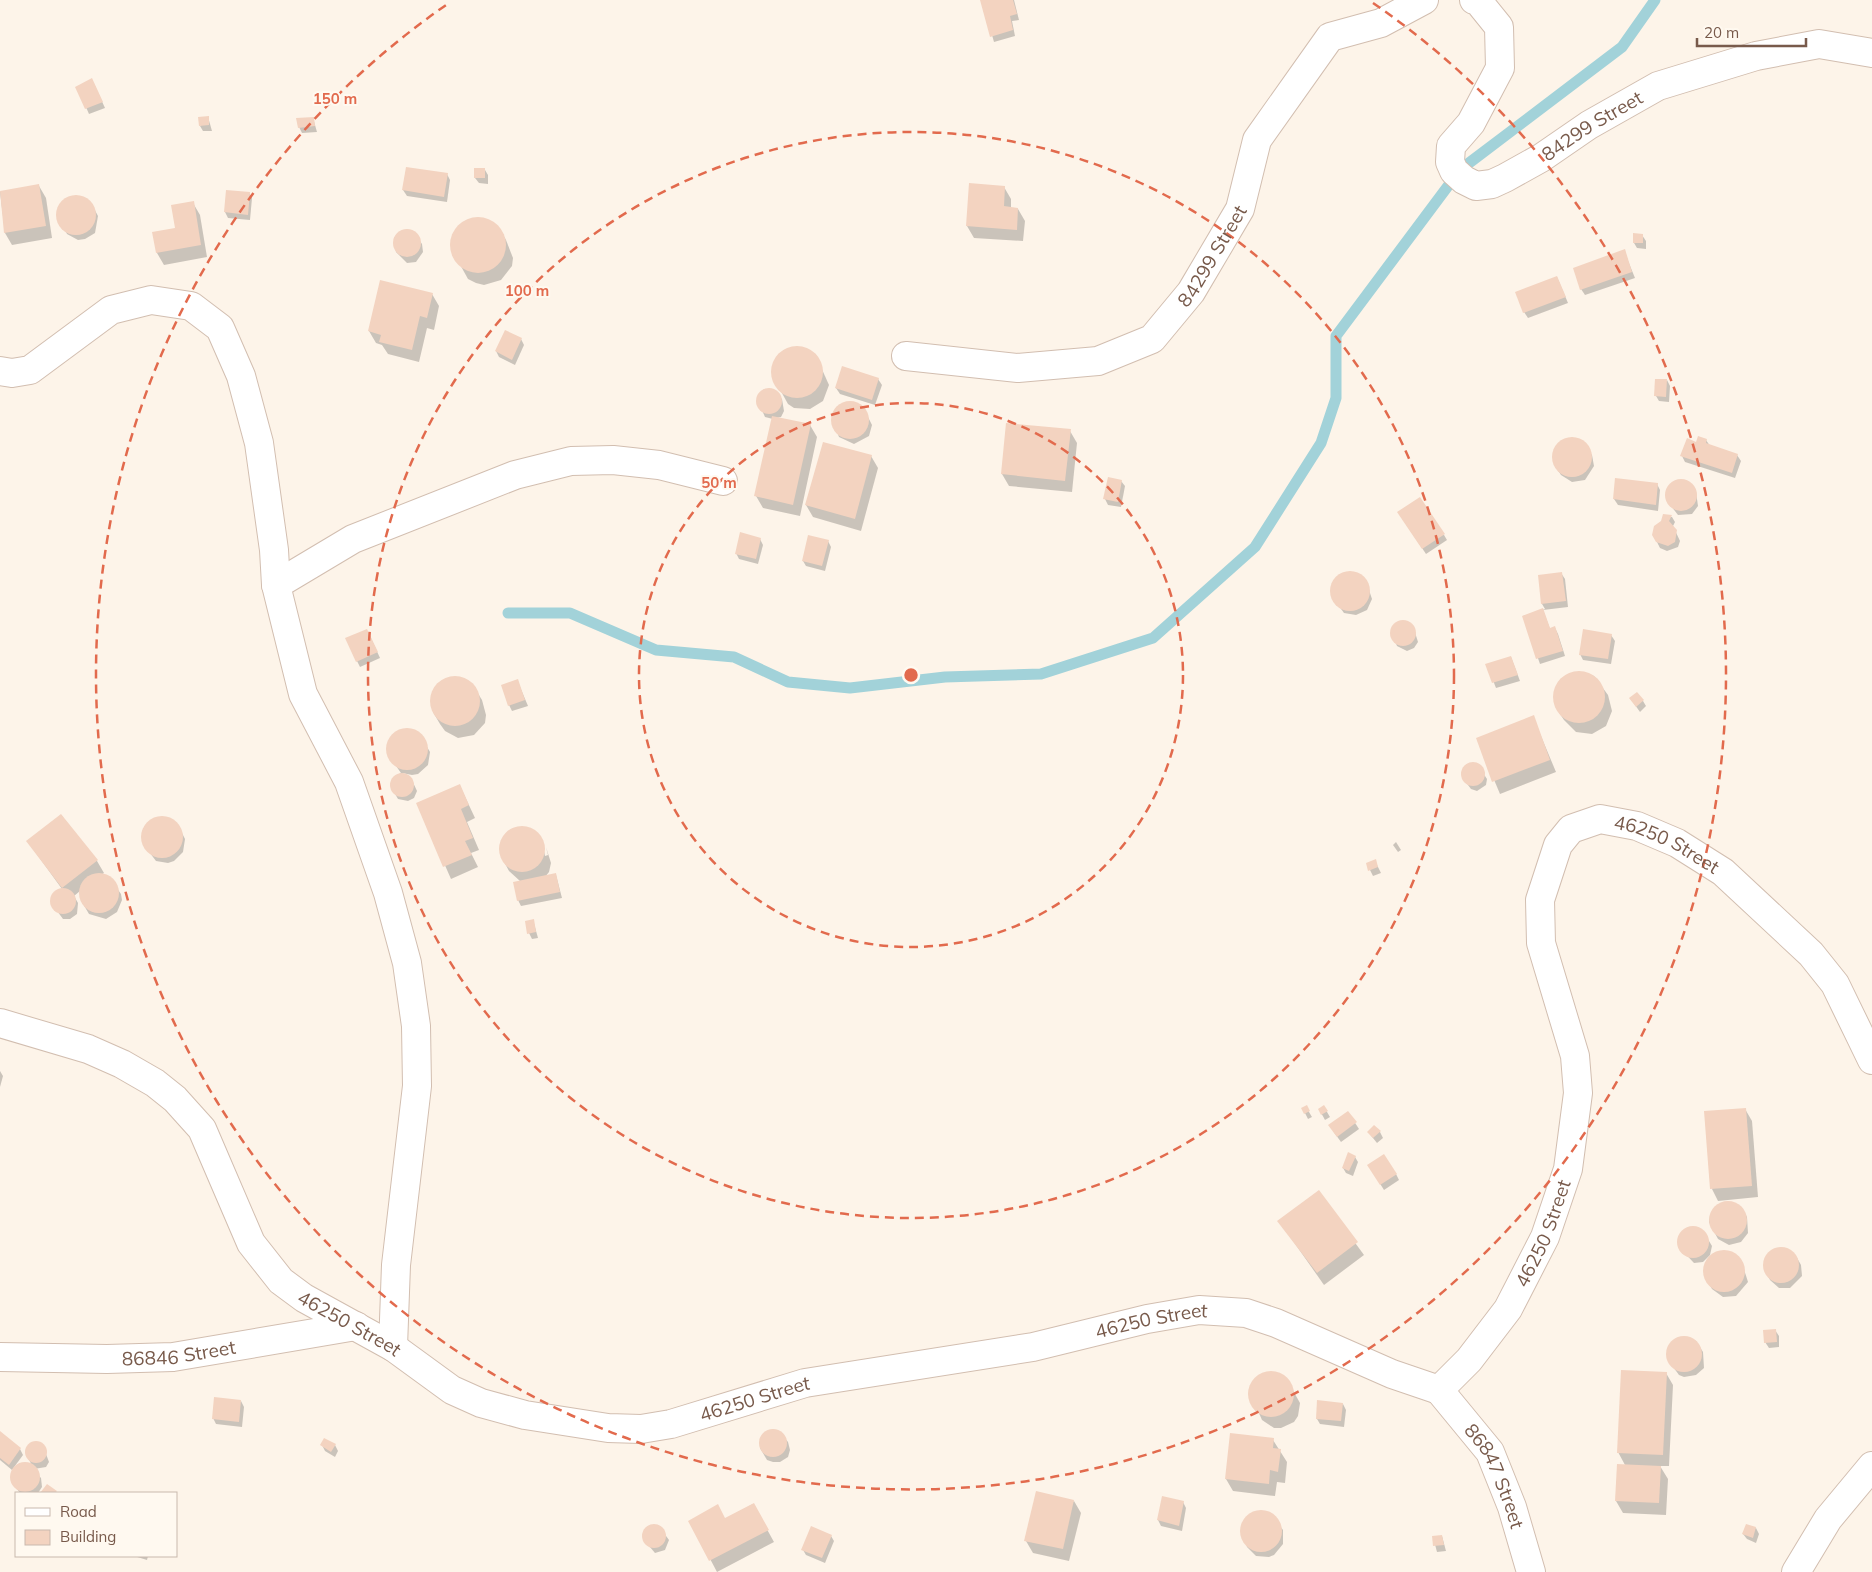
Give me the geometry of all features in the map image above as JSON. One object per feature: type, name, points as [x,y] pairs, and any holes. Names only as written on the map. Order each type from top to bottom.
[{"type":"street","name":"84299 Street","points":[[906,356],[1018,368],[1098,361],[1152,339],[1191,292],[1240,209],[1257,140],[1330,37],[1381,23],[1424,0]]},
{"type":"street","name":"84299 Street","points":[[1474,0],[1478,1],[1499,27],[1500,68],[1471,123],[1451,146],[1450,162],[1454,171],[1464,180],[1476,186],[1492,184],[1542,158],[1589,125],[1658,86],[1756,56],[1819,44],[1872,53]]},
{"type":"street","points":[[0,372],[12,373],[30,370],[111,310],[151,300],[190,306],[220,328],[241,376],[259,443],[274,550],[276,586],[303,694],[349,782],[388,893],[407,963],[416,1026],[417,1086],[396,1265],[393,1347]]},
{"type":"street","points":[[276,586],[353,539],[515,475],[571,461],[613,460],[659,465],[723,481]]},
{"type":"street","name":"46250 Street","points":[[0,1023],[88,1049],[122,1064],[155,1083],[175,1099],[202,1129],[241,1223],[262,1258],[281,1281],[304,1298],[393,1347],[452,1390],[481,1403],[526,1415],[608,1428],[641,1429],[671,1424],[806,1383],[1033,1347],[1148,1319],[1199,1310],[1246,1313],[1276,1323],[1392,1374],[1439,1390],[1469,1360],[1508,1309],[1545,1237],[1568,1168],[1578,1093],[1576,1065],[1541,943],[1540,900],[1558,845],[1570,829],[1600,819],[1637,826],[1677,843],[1723,872],[1817,962],[1835,984],[1872,1060]]},
{"type":"street","name":"86846 Street","points":[[0,1357],[108,1359],[173,1357],[356,1326]]},
{"type":"street","name":"86847 Street","points":[[1439,1390],[1490,1452],[1512,1507],[1531,1572]]},
{"type":"street","points":[[1796,1572],[1828,1519],[1872,1466]]},
{"type":"building","points":[[980,0],[1013,0],[1017,14],[1010,16],[1013,30],[990,37]]},
{"type":"building","points":[[92,78],[103,102],[85,109],[75,87]]},
{"type":"building","points":[[209,116],[209,125],[199,126],[198,117]]},
{"type":"building","points":[[314,117],[315,126],[298,128],[296,118]]},
{"type":"building","points":[[406,167],[448,173],[444,197],[402,190]]},
{"type":"building","points":[[474,168],[485,168],[485,178],[474,178]]},
{"type":"building","points":[[969,183],[1005,186],[1004,206],[1018,208],[1017,230],[966,226]]},
{"type":"building","points":[[39,184],[46,226],[4,233],[0,191]]},
{"type":"building","points":[[226,190],[250,192],[248,215],[224,212]]},
{"type":"building","points":[[76,195],[90,201],[96,215],[90,229],[76,235],[62,229],[56,215],[62,201]]},
{"type":"building","points":[[194,201],[201,245],[156,253],[152,232],[175,228],[171,205]]},
{"type":"building","points":[[478,217],[489,219],[498,225],[504,234],[506,245],[504,256],[498,265],[489,271],[478,273],[467,271],[458,265],[452,256],[450,245],[452,234],[458,225],[467,219]]},
{"type":"building","points":[[407,229],[417,233],[421,243],[417,253],[407,257],[397,253],[393,243],[397,233]]},
{"type":"building","points":[[1633,233],[1643,234],[1643,243],[1633,243]]},
{"type":"building","points":[[1625,249],[1632,272],[1580,290],[1573,268]]},
{"type":"building","points":[[1557,276],[1566,297],[1523,313],[1515,292]]},
{"type":"building","points":[[380,280],[433,293],[427,318],[420,316],[412,350],[379,342],[381,335],[368,331]]},
{"type":"building","points":[[505,330],[522,338],[512,360],[495,351]]},
{"type":"building","points":[[797,346],[811,350],[819,358],[823,372],[819,386],[811,394],[797,398],[783,394],[775,386],[771,372],[775,358],[783,350]]},
{"type":"building","points":[[842,366],[879,378],[872,400],[835,388]]},
{"type":"building","points":[[1655,379],[1667,379],[1666,397],[1654,396]]},
{"type":"building","points":[[769,388],[779,391],[782,401],[779,411],[769,414],[759,411],[756,401],[759,391]]},
{"type":"building","points":[[850,401],[857,402],[863,407],[868,413],[868,427],[863,433],[857,438],[850,439],[843,438],[837,433],[832,427],[831,420],[832,413],[837,407],[843,402]]},
{"type":"building","points":[[772,416],[811,424],[793,505],[754,496]]},
{"type":"building","points":[[1006,423],[1071,429],[1065,481],[1001,474]]},
{"type":"building","points":[[1698,436],[1707,439],[1706,443],[1738,454],[1732,473],[1680,456],[1687,438],[1696,442]]},
{"type":"building","points":[[1572,437],[1586,443],[1592,457],[1586,471],[1572,477],[1558,471],[1552,457],[1558,443]]},
{"type":"building","points":[[823,442],[872,455],[855,519],[805,505]]},
{"type":"building","points":[[1108,477],[1122,480],[1118,502],[1103,499]]},
{"type":"building","points":[[1615,478],[1658,483],[1656,505],[1613,499]]},
{"type":"building","points":[[1681,479],[1692,484],[1697,495],[1692,506],[1681,511],[1670,506],[1665,495],[1670,484]]},
{"type":"building","points":[[1420,497],[1445,534],[1422,549],[1397,512]]},
{"type":"building","points":[[1663,514],[1672,515],[1669,521],[1677,530],[1675,542],[1668,546],[1656,542],[1652,535],[1654,526],[1661,521]]},
{"type":"building","points":[[740,532],[761,538],[756,559],[735,554]]},
{"type":"building","points":[[808,535],[829,540],[822,566],[802,561]]},
{"type":"building","points":[[1350,571],[1364,577],[1370,591],[1364,605],[1350,611],[1336,605],[1330,591],[1336,577]]},
{"type":"building","points":[[1562,572],[1566,601],[1541,604],[1538,575]]},
{"type":"building","points":[[1543,608],[1550,628],[1555,626],[1563,651],[1536,659],[1522,616]]},
{"type":"building","points":[[1403,620],[1412,624],[1416,633],[1412,642],[1403,646],[1394,642],[1390,633],[1394,624]]},
{"type":"building","points":[[367,629],[378,652],[356,662],[345,638]]},
{"type":"building","points":[[1583,629],[1612,634],[1608,659],[1579,655]]},
{"type":"building","points":[[1511,656],[1518,675],[1492,683],[1485,664]]},
{"type":"building","points":[[1574,671],[1584,671],[1598,678],[1605,692],[1605,702],[1598,716],[1584,723],[1574,723],[1564,719],[1557,712],[1553,702],[1553,692],[1557,682],[1564,675]]},
{"type":"building","points":[[450,676],[460,676],[473,683],[480,696],[480,706],[473,719],[460,726],[450,726],[441,722],[434,715],[430,706],[430,696],[434,687],[441,680]]},
{"type":"building","points":[[518,679],[525,700],[508,706],[501,685]]},
{"type":"building","points":[[1637,692],[1644,700],[1636,707],[1629,698]]},
{"type":"building","points":[[1534,715],[1550,760],[1492,782],[1476,738]]},
{"type":"building","points":[[407,728],[422,734],[428,749],[422,764],[407,770],[392,764],[386,749],[392,734]]},
{"type":"building","points":[[1473,762],[1481,766],[1485,774],[1481,782],[1473,786],[1465,782],[1461,774],[1465,766]]},
{"type":"building","points":[[402,773],[411,776],[414,785],[411,794],[402,797],[393,794],[390,785],[393,776]]},
{"type":"building","points":[[460,784],[469,805],[461,809],[473,838],[465,841],[472,855],[443,867],[416,803]]},
{"type":"building","points":[[61,814],[98,860],[62,888],[26,841]]},
{"type":"building","points":[[158,816],[166,816],[177,822],[183,837],[177,852],[166,858],[158,858],[147,852],[141,841],[141,833],[147,822]]},
{"type":"building","points":[[522,826],[535,830],[541,836],[545,849],[541,862],[535,868],[522,872],[509,868],[503,862],[499,849],[503,836],[509,830]]},
{"type":"building","points":[[1376,859],[1378,867],[1368,871],[1366,863]]},
{"type":"building","points":[[103,873],[110,876],[116,882],[119,893],[118,901],[110,910],[103,913],[95,913],[88,910],[80,901],[79,889],[82,882],[91,874]]},
{"type":"building","points":[[556,873],[560,892],[517,901],[513,882]]},
{"type":"building","points":[[63,888],[72,892],[76,901],[72,910],[63,914],[54,910],[50,901],[54,892]]},
{"type":"building","points":[[534,919],[536,932],[527,934],[525,921]]},
{"type":"building","points":[[1307,1105],[1310,1111],[1304,1114],[1301,1108]]},
{"type":"building","points":[[1324,1105],[1328,1111],[1321,1115],[1318,1109]]},
{"type":"building","points":[[1746,1108],[1752,1186],[1710,1189],[1704,1111]]},
{"type":"building","points":[[1348,1111],[1357,1122],[1337,1137],[1328,1125]]},
{"type":"building","points":[[1374,1125],[1381,1131],[1373,1138],[1367,1132]]},
{"type":"building","points":[[1348,1152],[1356,1156],[1349,1171],[1342,1168]]},
{"type":"building","points":[[1384,1154],[1397,1174],[1380,1185],[1367,1165]]},
{"type":"building","points":[[1319,1190],[1358,1242],[1317,1273],[1277,1221]]},
{"type":"building","points":[[1728,1201],[1742,1206],[1747,1220],[1742,1234],[1728,1239],[1714,1234],[1709,1220],[1714,1206]]},
{"type":"building","points":[[1693,1226],[1699,1227],[1704,1231],[1708,1236],[1708,1248],[1704,1253],[1699,1257],[1693,1258],[1687,1257],[1682,1253],[1678,1248],[1677,1242],[1678,1236],[1682,1231],[1687,1227]]},
{"type":"building","points":[[1781,1247],[1788,1248],[1794,1252],[1798,1258],[1798,1272],[1794,1278],[1788,1282],[1781,1283],[1774,1282],[1768,1278],[1764,1272],[1763,1265],[1764,1258],[1768,1252],[1774,1248]]},
{"type":"building","points":[[1724,1250],[1739,1256],[1745,1271],[1739,1286],[1724,1292],[1709,1286],[1703,1271],[1709,1256]]},
{"type":"building","points":[[1776,1329],[1777,1342],[1764,1343],[1763,1330]]},
{"type":"building","points":[[1684,1336],[1691,1337],[1697,1341],[1701,1347],[1701,1361],[1697,1367],[1691,1371],[1684,1372],[1677,1371],[1671,1367],[1667,1361],[1666,1354],[1667,1347],[1671,1341],[1677,1337]]},
{"type":"building","points":[[1621,1370],[1667,1372],[1663,1455],[1617,1453]]},
{"type":"building","points":[[1271,1371],[1284,1375],[1290,1381],[1294,1394],[1290,1407],[1284,1413],[1271,1417],[1258,1413],[1252,1407],[1248,1394],[1252,1381],[1258,1375]]},
{"type":"building","points":[[214,1397],[241,1400],[239,1422],[212,1419]]},
{"type":"building","points":[[1317,1400],[1343,1403],[1341,1421],[1316,1419]]},
{"type":"building","points":[[773,1429],[783,1433],[787,1443],[783,1453],[773,1457],[763,1453],[759,1443],[763,1433]]},
{"type":"building","points":[[0,1431],[21,1448],[9,1465],[0,1458]]},
{"type":"building","points":[[1230,1433],[1274,1438],[1273,1448],[1281,1449],[1278,1472],[1270,1470],[1269,1484],[1225,1479]]},
{"type":"building","points":[[324,1438],[336,1444],[331,1452],[320,1445]]},
{"type":"building","points":[[36,1441],[44,1444],[47,1452],[44,1460],[36,1463],[28,1460],[25,1452],[28,1444]]},
{"type":"building","points":[[25,1462],[31,1463],[39,1471],[39,1483],[31,1491],[25,1492],[19,1491],[11,1483],[10,1477],[11,1471],[19,1463]]},
{"type":"building","points":[[1617,1464],[1661,1466],[1659,1503],[1615,1501]]},
{"type":"building","points":[[47,1484],[57,1491],[56,1492],[41,1492]]},
{"type":"building","points":[[1036,1491],[1074,1500],[1063,1549],[1024,1541]]},
{"type":"building","points":[[1162,1496],[1184,1501],[1179,1526],[1157,1520]]},
{"type":"building","points":[[754,1503],[769,1530],[709,1561],[688,1521],[718,1504],[725,1518]]},
{"type":"building","points":[[1257,1510],[1265,1510],[1276,1516],[1282,1531],[1276,1546],[1265,1552],[1257,1552],[1246,1546],[1240,1535],[1240,1527],[1246,1516]]},
{"type":"building","points":[[654,1524],[659,1525],[665,1531],[665,1541],[659,1547],[654,1548],[649,1547],[643,1541],[642,1536],[643,1531],[649,1525]]},
{"type":"building","points":[[1746,1524],[1756,1527],[1753,1538],[1742,1534]]},
{"type":"building","points":[[811,1526],[832,1535],[822,1558],[801,1550]]},
{"type":"building","points":[[1442,1535],[1444,1545],[1433,1546],[1432,1536]]},
{"type":"waterway","points":[[1469,163],[1622,47],[1655,0]]},
{"type":"waterway","points":[[508,613],[570,613],[656,650],[734,657],[788,682],[850,688],[945,677],[1041,674],[1153,638],[1255,547],[1321,443],[1336,398],[1336,336],[1451,182]]}]
